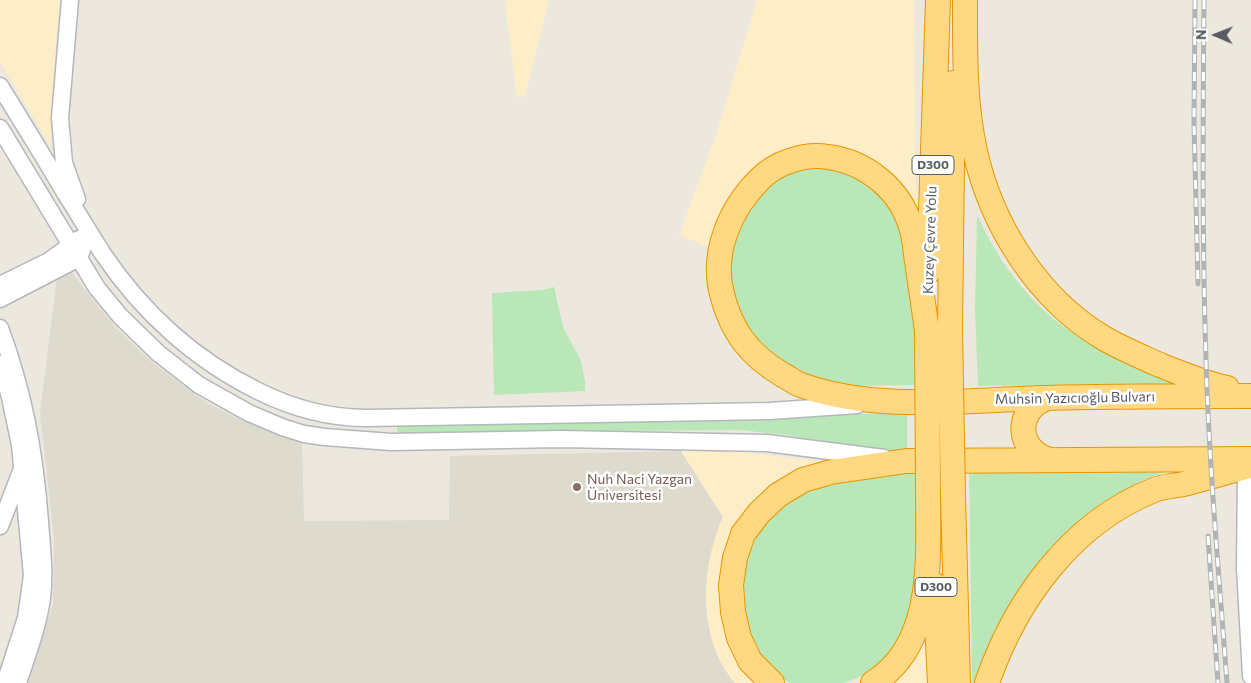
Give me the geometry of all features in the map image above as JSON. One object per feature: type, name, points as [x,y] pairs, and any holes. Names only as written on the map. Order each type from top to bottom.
[{"type":"highway","name":"Kuzey Çevre Yolu","points":[[938,0],[939,330]]},
{"type":"highway","name":"Kuzey Çevre Yolu","points":[[939,330],[957,0]]},
{"type":"highway","points":[[964,0],[966,80],[975,151],[984,184],[995,210],[1007,235],[1023,259],[1057,302],[1100,336],[1127,351],[1189,377],[1251,395]]},
{"type":"highway","name":"Muhsin Yazıcıoğlu Bulvarı","points":[[939,330],[912,227],[902,205],[887,186],[869,171],[848,160],[825,156],[804,156],[765,173],[738,204],[722,244],[719,267],[720,288],[726,311],[742,341],[765,365],[799,384],[841,395],[899,403],[1047,398],[1251,395]]},
{"type":"highway","name":"D300","points":[[939,330],[928,491],[935,573],[940,683]]},
{"type":"highway","name":"D300","points":[[939,330],[953,496],[958,683]]},
{"type":"highway","points":[[1047,398],[1040,400],[1030,408],[1026,414],[1023,427],[1025,440],[1032,451],[1050,460]]},
{"type":"highway","points":[[772,683],[750,661],[739,638],[733,612],[731,585],[743,534],[759,513],[778,495],[803,480],[831,472],[906,461],[1050,460],[1249,464]]},
{"type":"highway","points":[[987,683],[996,657],[1028,597],[1065,551],[1085,533],[1115,511],[1156,490],[1187,483],[1249,464]]},
{"type":"highway","points":[[873,683],[887,675],[906,652],[920,620],[926,586],[928,491]]},
{"type":"street","points":[[70,0],[60,135],[64,163],[90,232]]},
{"type":"street","points":[[0,86],[104,255],[136,297],[161,324],[197,354],[234,378],[267,395],[297,407],[324,414],[367,418],[770,411],[899,403]]},
{"type":"street","points":[[0,128],[97,288],[113,309],[171,365],[199,385],[248,413],[282,427],[304,434],[325,437],[391,442],[561,439],[767,444],[906,461]]},
{"type":"street","points":[[0,299],[75,251],[90,232]]},
{"type":"street","points":[[0,285],[49,261],[75,251]]},
{"type":"street","points":[[0,328],[18,382],[31,438],[37,481],[43,556],[40,611],[18,683]]},
{"type":"street","points":[[0,364],[5,400],[23,467],[31,560],[31,589],[26,618],[5,683]]},
{"type":"street","points":[[1249,464],[1244,568],[1251,676]]},
{"type":"street","points":[[0,526],[23,467]]},
{"type":"shaded area","name":"Nuh Naci Yazgan Üniversitesi","points":[[71,271],[117,329],[153,363],[182,385],[206,402],[237,418],[273,433],[302,441],[304,521],[449,520],[450,456],[681,451],[723,517],[717,532],[707,613],[718,656],[735,683],[28,683],[53,604],[54,538],[40,414],[57,277]]},
{"type":"green space","points":[[834,161],[894,201],[915,283],[918,385],[858,386],[799,374],[780,365],[738,321],[726,251],[763,180]]},
{"type":"green space","points":[[977,215],[1008,270],[1051,317],[1098,346],[1188,384],[978,386],[975,310]]},
{"type":"green space","points":[[554,287],[563,327],[581,361],[585,391],[494,395],[492,293],[542,290]]},
{"type":"green space","points":[[907,412],[907,453],[739,430],[397,435],[397,425],[728,420]]},
{"type":"green space","points":[[969,465],[1181,466],[1140,481],[1106,502],[979,683],[972,683]]},
{"type":"green space","points":[[920,471],[920,585],[898,648],[869,673],[844,683],[791,683],[774,675],[754,655],[738,585],[754,534],[803,486]]},
{"type":"sand","points":[[0,0],[60,0],[53,80],[51,147],[0,62]]},
{"type":"sand","points":[[505,0],[549,0],[525,96],[517,97]]},
{"type":"sand","points":[[757,0],[914,0],[915,152],[918,229],[904,195],[793,153],[711,248],[679,235],[716,135]]},
{"type":"sand","points":[[681,451],[743,452],[833,463],[756,504],[728,643],[743,670],[755,683],[735,683],[723,665],[714,645],[708,624],[707,580],[715,537],[723,517]]},
{"type":"sand","points":[[928,636],[929,683],[889,683],[921,641]]},
{"type":"railway","points":[[1195,0],[1194,123],[1198,284]]},
{"type":"railway","points":[[1204,0],[1203,224],[1207,399],[1227,683]]},
{"type":"railway","points":[[1208,536],[1218,683]]},
{"type":"place","name":"Nuh Naci Yazgan Üniversitesi","points":[[577,487]]}]
